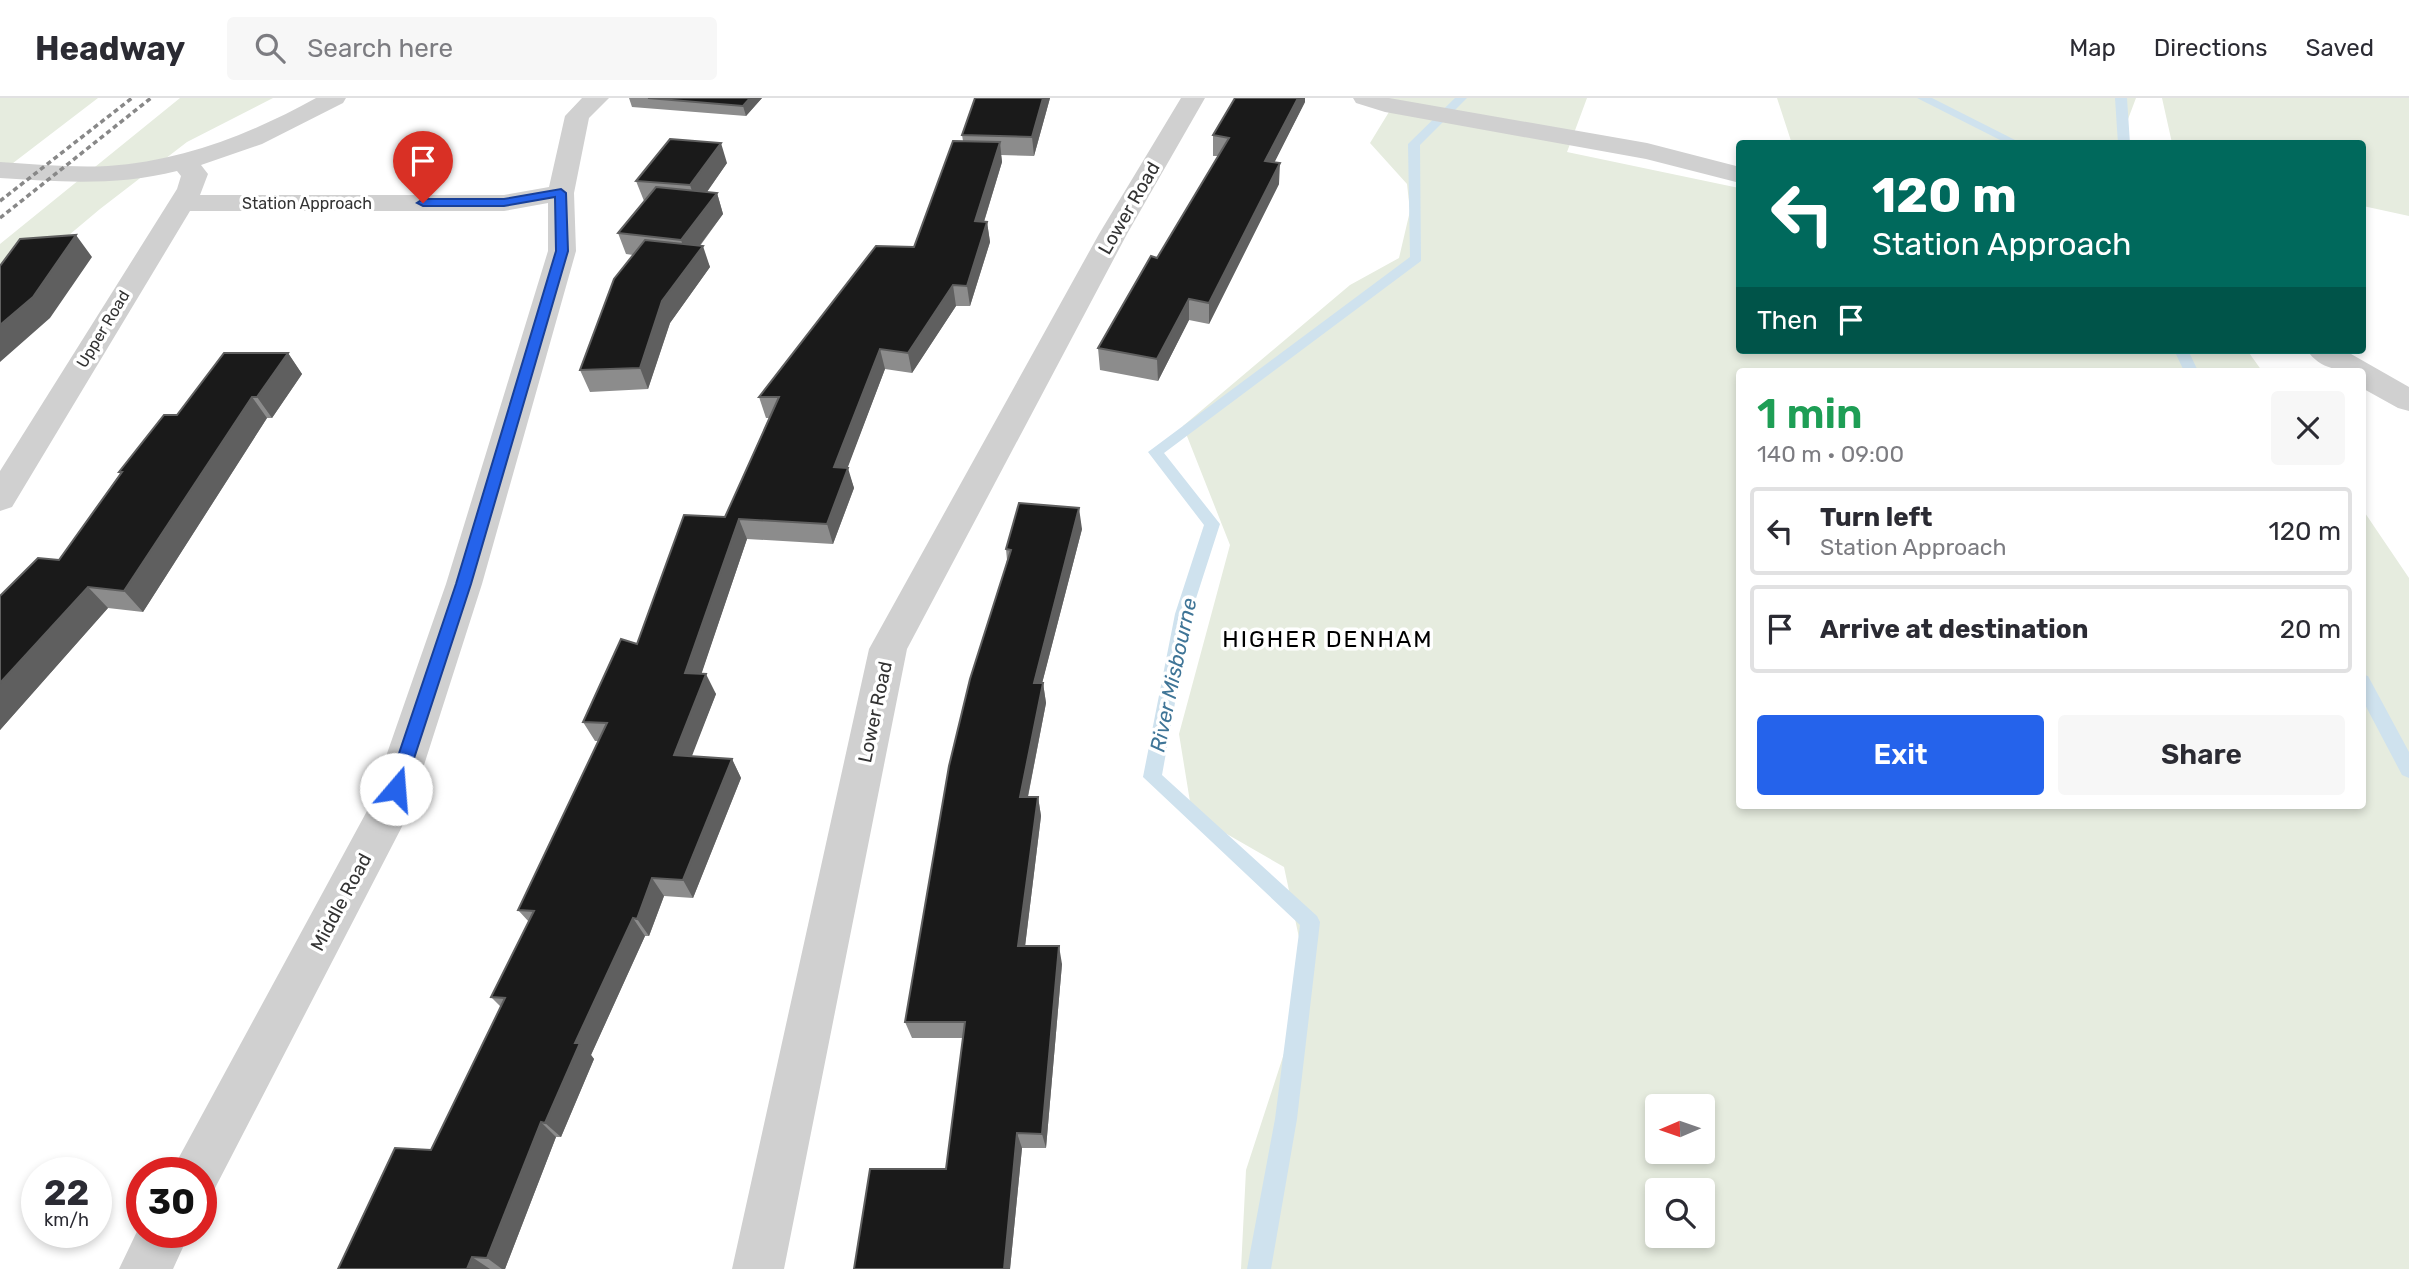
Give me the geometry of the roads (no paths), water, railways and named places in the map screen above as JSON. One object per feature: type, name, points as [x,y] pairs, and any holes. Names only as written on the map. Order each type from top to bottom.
[{"type":"street","points":[[0,170],[106,174],[138,172],[183,163],[270,131],[334,98]]},
{"type":"street","name":"Middle Road","points":[[204,1157],[387,815],[464,584],[562,251],[561,193],[577,116],[597,98]]},
{"type":"street","name":"Lower Road","points":[[758,1269],[888,649],[1113,234],[1193,98]]},
{"type":"street","points":[[1366,98],[1385,105],[1647,151],[1736,174]]},
{"type":"street","name":"Upper Road","points":[[0,499],[190,189],[195,174],[183,163]]},
{"type":"street","name":"Station Approach","points":[[179,204],[504,203],[561,193]]},
{"type":"street","points":[[2329,354],[2353,368]]},
{"type":"street","points":[[2366,376],[2409,401]]},
{"type":"street","points":[[145,1269],[156,1248]]},
{"type":"waterway","name":"River Misbourne","points":[[1259,1269],[1286,1119],[1310,922],[1152,777],[1183,614],[1212,524],[1155,452],[1416,258],[1414,144],[1461,98]]},
{"type":"waterway","points":[[1923,98],[2010,140]]},
{"type":"waterway","name":"River Misbourne","points":[[2121,98],[2124,140]]},
{"type":"waterway","name":"River Misbourne","points":[[2183,354],[2190,368]]},
{"type":"waterway","name":"River Misbourne","points":[[2366,689],[2409,770]]},
{"type":"railway","points":[[0,201],[132,98]]},
{"type":"railway","points":[[0,218],[151,98]]},
{"type":"district","name":"HIGHER DENHAM","points":[[1328,639]]}]
